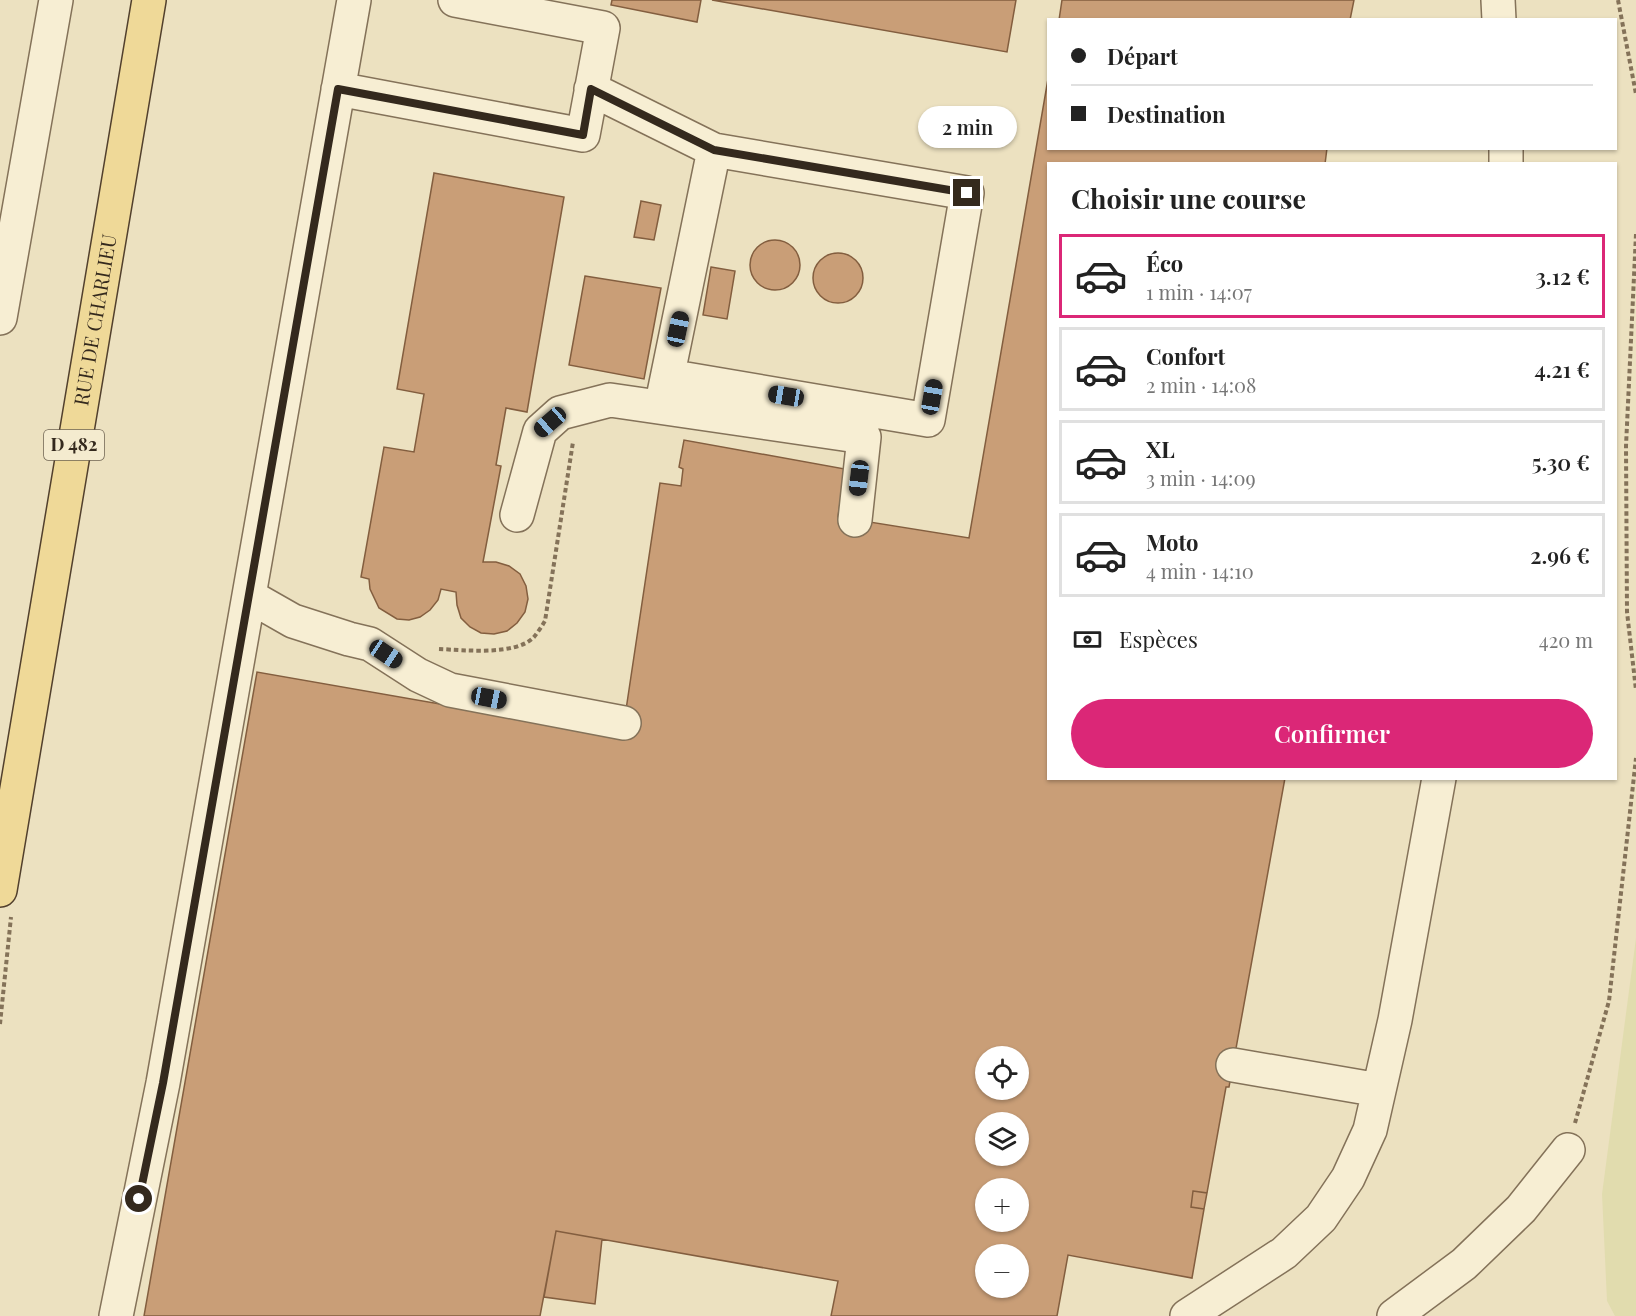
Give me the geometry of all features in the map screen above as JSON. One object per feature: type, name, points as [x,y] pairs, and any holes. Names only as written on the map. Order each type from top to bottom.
[{"type":"main road","name":"RUE DE CHARLIEU","points":[[0,890],[149,0]]},
{"type":"street","points":[[0,318],[6,248],[56,0]]},
{"type":"street","points":[[116,1316],[163,1083],[354,0]]},
{"type":"street","points":[[338,89],[583,135],[603,28],[455,0]]},
{"type":"street","points":[[1498,0],[1499,18]]},
{"type":"street","points":[[591,89],[714,150],[967,193],[928,420],[668,376]]},
{"type":"street","points":[[662,408],[714,150]]},
{"type":"street","points":[[517,515],[540,431],[561,413],[610,400],[864,437],[855,520]]},
{"type":"street","points":[[249,596],[293,621],[370,644],[418,675],[450,690],[624,723]]},
{"type":"street","points":[[1187,1316],[1284,1253],[1321,1218],[1348,1178],[1370,1130],[1395,1020],[1439,780]]},
{"type":"street","points":[[1233,1065],[1379,1090]]},
{"type":"street","points":[[1394,1316],[1464,1264],[1521,1209],[1568,1150]]},
{"type":"path","points":[[1618,0],[1636,94]]},
{"type":"path","points":[[1636,234],[1626,447],[1627,612],[1636,690]]},
{"type":"path","points":[[435,649],[480,651],[513,648],[533,638],[545,621],[579,409]]},
{"type":"path","points":[[1568,1150],[1609,1001],[1636,758]]},
{"type":"shaded area","points":[[1636,938],[1636,1316],[1615,1316],[1607,1301],[1602,1194]]},
{"type":"building","points":[[612,0],[701,0],[697,22],[611,5]]},
{"type":"building","points":[[712,0],[1016,0],[1007,52]]},
{"type":"building","points":[[1062,0],[1354,0],[1350,18],[1059,18]]},
{"type":"building","points":[[1047,85],[1047,150],[1327,150],[1325,162],[1047,162],[1047,780],[1285,780],[1229,1087],[1226,1087],[1207,1193],[1193,1191],[1191,1207],[1204,1209],[1192,1278],[1068,1255],[1057,1316],[831,1316],[838,1281],[556,1231],[540,1316],[144,1316],[257,672],[617,735],[624,723],[660,483],[681,486],[683,469],[679,467],[684,440],[845,469],[838,517],[969,538]]},
{"type":"building","points":[[434,173],[564,197],[527,412],[506,408],[496,465],[501,466],[483,562],[496,562],[509,566],[520,574],[526,586],[528,599],[525,612],[517,623],[507,631],[494,634],[481,633],[470,627],[461,618],[456,592],[441,589],[438,600],[420,617],[409,620],[397,619],[379,608],[370,589],[369,579],[361,577],[384,447],[414,452],[424,394],[397,389]]},
{"type":"building","points":[[641,201],[661,205],[654,240],[634,237]]},
{"type":"building","points":[[770,240],[780,240],[793,247],[800,260],[800,270],[793,283],[780,290],[770,290],[761,286],[754,279],[750,270],[750,260],[754,251],[761,244]]},
{"type":"building","points":[[833,253],[843,253],[856,260],[863,273],[863,283],[856,296],[843,303],[833,303],[824,299],[817,292],[813,283],[813,273],[817,264],[824,257]]},
{"type":"building","points":[[711,267],[735,271],[727,319],[703,315]]},
{"type":"building","points":[[585,276],[661,288],[644,379],[569,365]]},
{"type":"building","points":[[1193,1191],[1207,1193],[1204,1209],[1191,1207]]},
{"type":"building","points":[[556,1231],[602,1239],[595,1304],[544,1297]]},
{"type":"route","points":[[139,1199],[163,1083],[338,89],[583,135],[591,89],[714,150],[967,193]]}]
